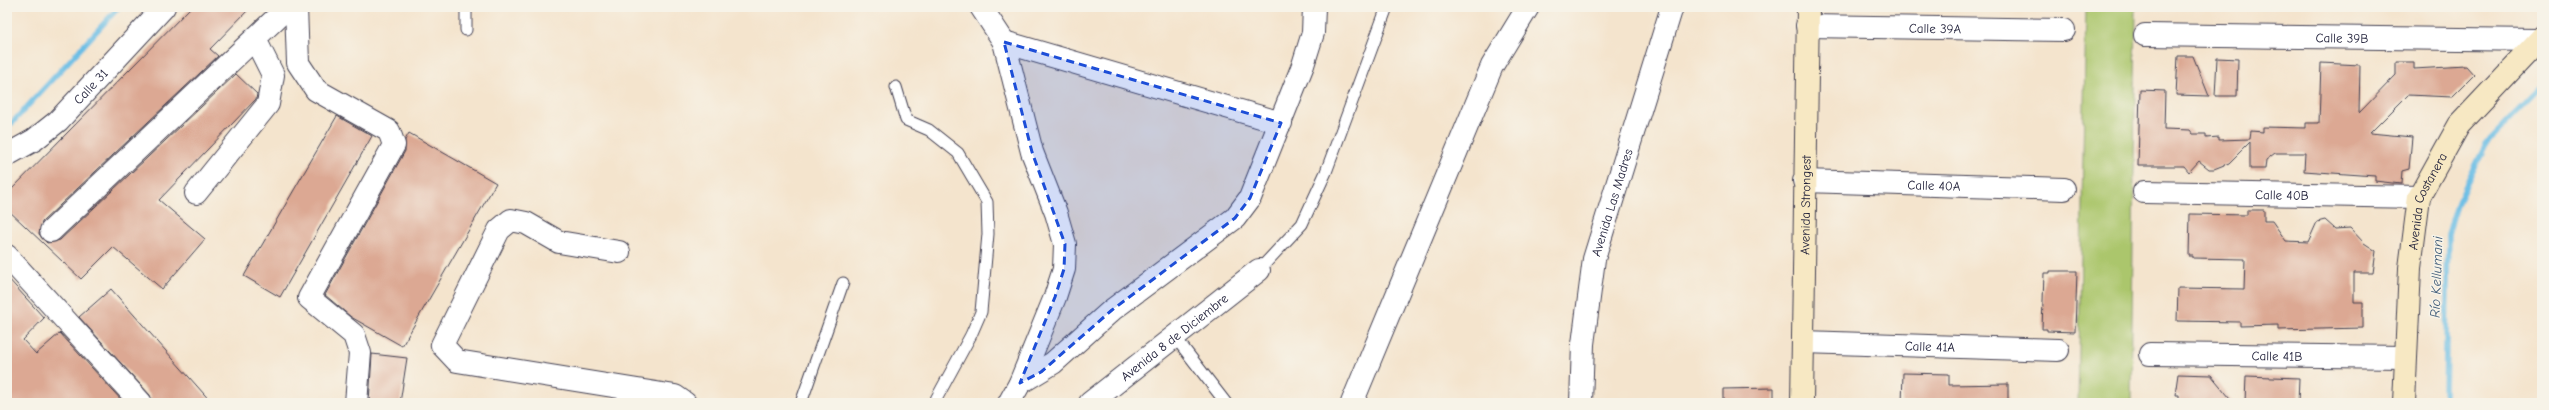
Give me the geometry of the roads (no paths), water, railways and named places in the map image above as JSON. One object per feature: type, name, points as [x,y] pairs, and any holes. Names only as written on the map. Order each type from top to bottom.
[{"type":"street","name":"Calle 31","points":[[7,155],[34,140],[58,121],[164,7]]},
{"type":"street","points":[[52,231],[288,7]]},
{"type":"street","points":[[296,7],[298,63],[316,90],[389,131],[394,145],[309,298],[354,335],[360,353],[356,403]]},
{"type":"street","points":[[980,7],[1004,42],[1032,152],[1056,213],[1065,244],[1064,269],[1055,297],[1020,383],[1009,403]]},
{"type":"street","points":[[1020,383],[1053,363],[1112,310],[1235,218],[1250,198],[1281,123],[1313,33],[1314,7]]},
{"type":"street","points":[[1352,403],[1492,66],[1528,7]]},
{"type":"street","name":"Avenida Las Madres","points":[[1581,403],[1583,344],[1594,259],[1672,7]]},
{"type":"street","name":"Calle 39A","points":[[1808,17],[2064,30]]},
{"type":"street","name":"Avenida Strongest","points":[[1802,403],[1804,181],[1808,17]]},
{"type":"street","name":"Calle 39B","points":[[2145,35],[2540,39]]},
{"type":"street","points":[[196,193],[268,104],[273,75],[255,39]]},
{"type":"street","name":"Avenida Costanera","points":[[2404,403],[2410,268],[2418,196],[2459,125],[2540,39]]},
{"type":"street","points":[[1004,42],[1281,123]]},
{"type":"street","name":"Calle 40A","points":[[1804,181],[2064,189]]},
{"type":"street","name":"Calle 40B","points":[[2144,192],[2418,196]]},
{"type":"street","points":[[619,252],[559,242],[526,223],[511,220],[499,230],[442,345],[457,360],[675,396],[685,403]]},
{"type":"street","points":[[7,256],[141,403]]},
{"type":"street","name":"Avenida 8 de Diciembre","points":[[1090,403],[1259,270]]},
{"type":"street","name":"Calle 41A","points":[[1803,342],[2058,350]]},
{"type":"street","name":"Calle 41B","points":[[2150,354],[2405,357]]},
{"type":"lane","points":[[466,7],[466,30]]},
{"type":"lane","points":[[1259,270],[1302,224],[1326,172],[1388,7]]},
{"type":"lane","points":[[896,87],[906,120],[929,130],[958,153],[987,202],[988,234],[980,312],[971,336],[934,403]]},
{"type":"lane","points":[[801,403],[843,283]]},
{"type":"lane","points":[[1175,337],[1226,403]]},
{"type":"waterway","points":[[7,125],[12,123],[119,7]]},
{"type":"waterway","name":"Río Kellumani","points":[[2445,403],[2448,234],[2458,202],[2486,144],[2542,86]]}]
